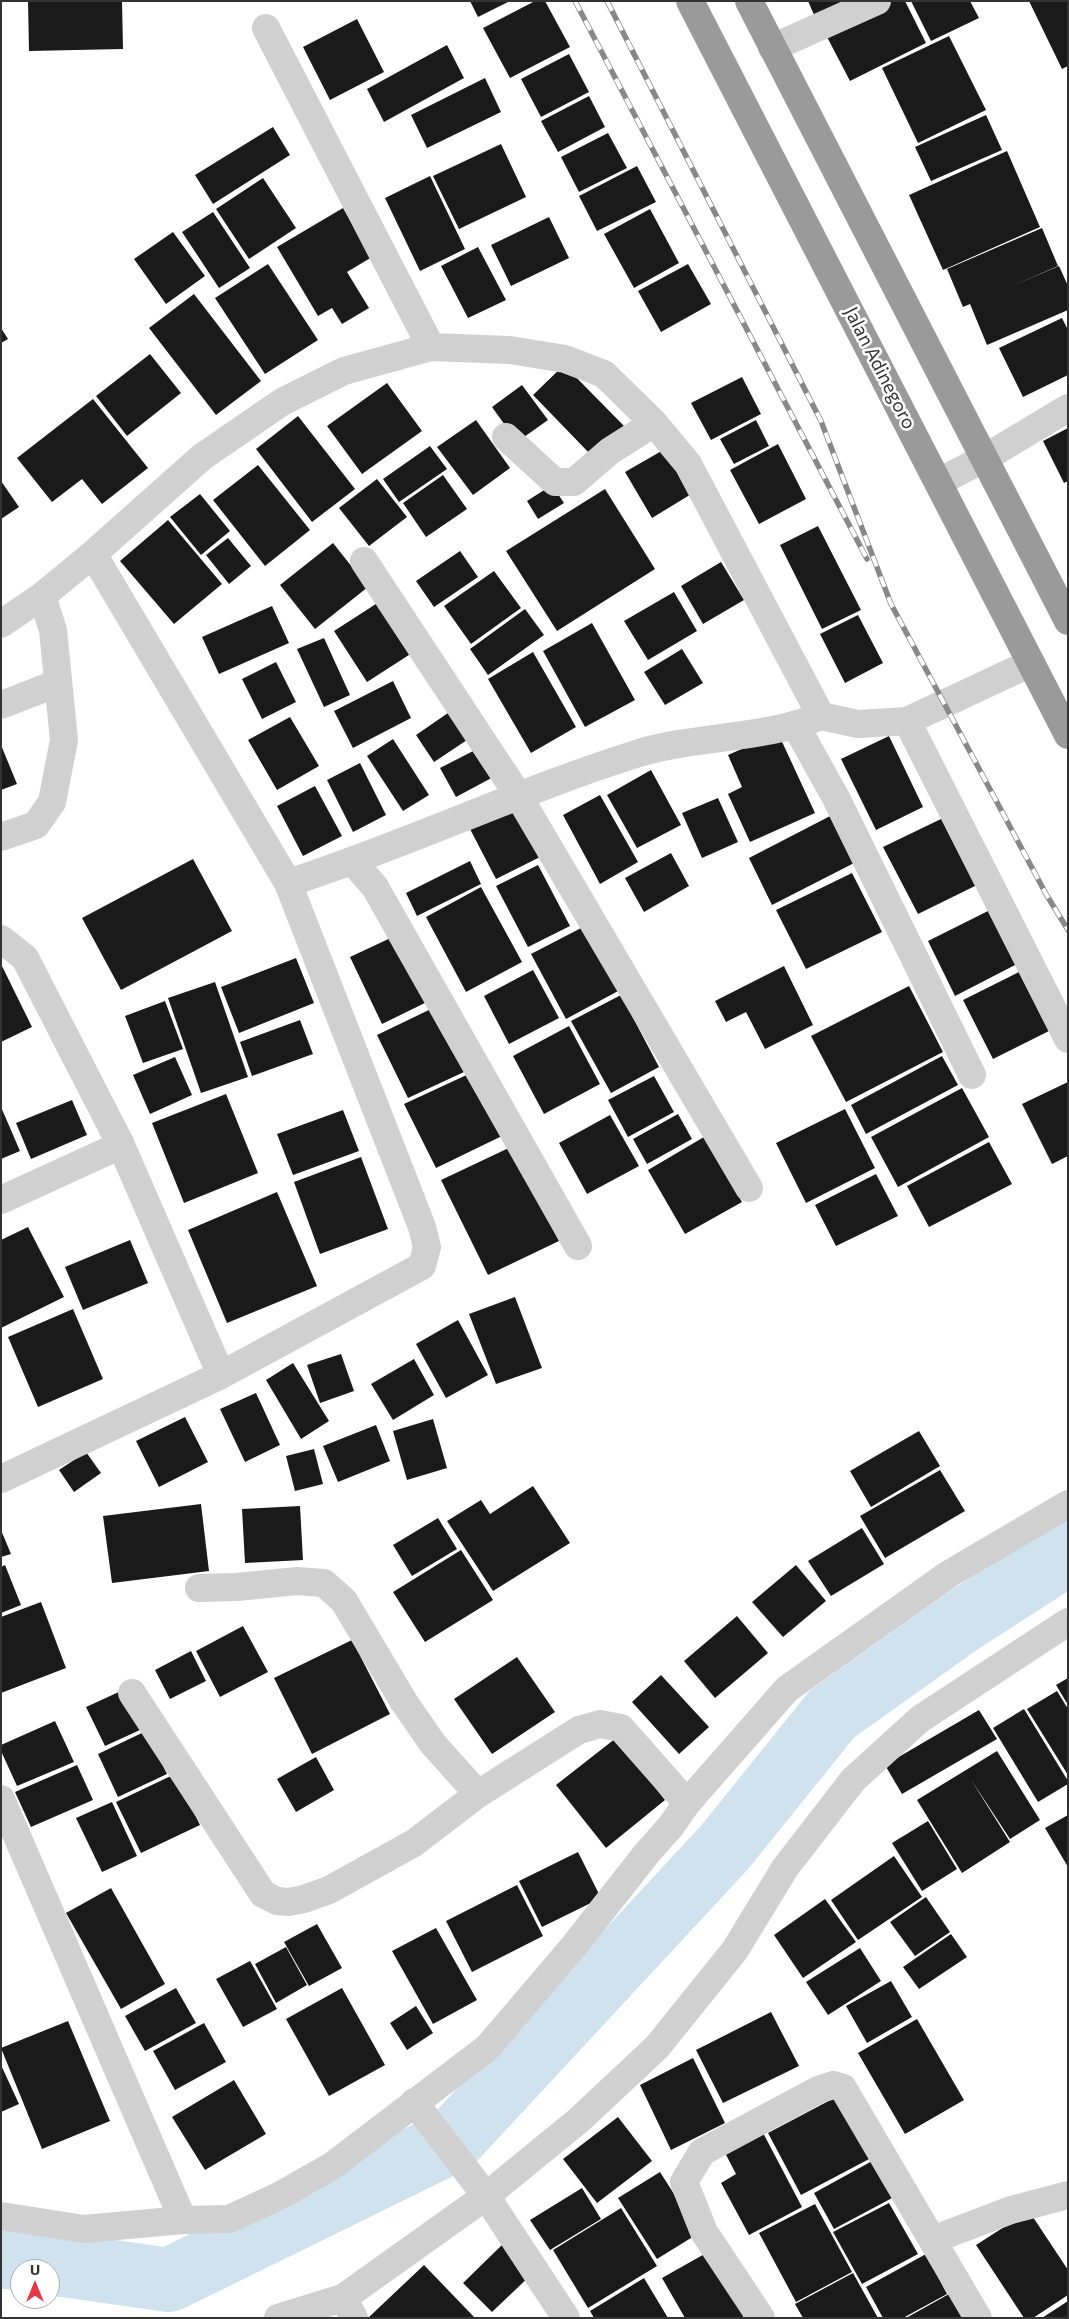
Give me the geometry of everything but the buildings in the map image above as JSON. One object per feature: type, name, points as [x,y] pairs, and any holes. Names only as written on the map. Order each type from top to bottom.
[{"type":"highway","name":"Jalan Adinegoro","points":[[690,1],[1068,735]]},
{"type":"highway","points":[[749,1],[1068,621]]},
{"type":"street","points":[[772,48],[877,1]]},
{"type":"street","points":[[266,28],[432,348]]},
{"type":"street","points":[[1,624],[42,596],[93,554],[202,457],[282,402],[344,371],[432,348],[510,350],[565,359],[604,374],[654,423],[688,464],[808,721],[836,798],[972,1075]]},
{"type":"street","points":[[939,482],[983,459],[1068,408]]},
{"type":"street","points":[[506,437],[556,482],[574,482],[610,451],[654,423]]},
{"type":"street","points":[[1,1479],[221,1374],[422,1266],[427,1247],[422,1227],[288,883],[93,554]]},
{"type":"street","points":[[364,561],[518,795],[749,1188]]},
{"type":"street","points":[[1,837],[36,824],[52,802],[64,740],[53,630],[42,596]]},
{"type":"street","points":[[288,883],[353,862],[518,795],[666,745],[808,721],[858,724],[907,721],[1031,663]]},
{"type":"street","points":[[1,705],[58,683]]},
{"type":"street","points":[[907,721],[1068,1038]]},
{"type":"street","points":[[353,862],[380,895],[578,1246]]},
{"type":"street","points":[[1,939],[25,958],[121,1144],[221,1374]]},
{"type":"street","points":[[1,1200],[121,1144]]},
{"type":"street","points":[[1,2216],[84,2229],[183,2220],[229,2219],[279,2196],[332,2166],[418,2108],[487,2048],[574,1946],[647,1853],[671,1826],[686,1803],[787,1689],[949,1574],[1068,1504]]},
{"type":"street","points":[[199,1588],[237,1587],[297,1581],[324,1583],[344,1601],[404,1702],[433,1744],[478,1794]]},
{"type":"street","points":[[278,2318],[348,2308],[480,2190],[579,2120],[657,2047],[735,1950],[785,1868],[853,1780],[920,1719],[1068,1622]]},
{"type":"street","points":[[132,1693],[263,1894],[277,1901],[304,1900],[329,1890],[414,1843],[478,1794],[579,1730],[600,1724],[621,1728],[686,1803]]},
{"type":"street","points":[[1,1798],[183,2220]]},
{"type":"street","points":[[761,2318],[704,2232],[684,2182],[702,2152],[818,2090],[833,2085],[843,2088],[978,2318]]},
{"type":"street","points":[[418,2108],[480,2190],[566,2318]]},
{"type":"street","points":[[932,2240],[1011,2210],[1068,2195]]},
{"type":"waterway","points":[[1,2256],[169,2280],[452,2141],[724,1848],[832,1714],[961,1622],[1068,1553]]},
{"type":"railway","points":[[575,1],[867,559]]},
{"type":"railway","points":[[607,1],[821,421],[891,604],[1046,894],[1068,930]]}]
